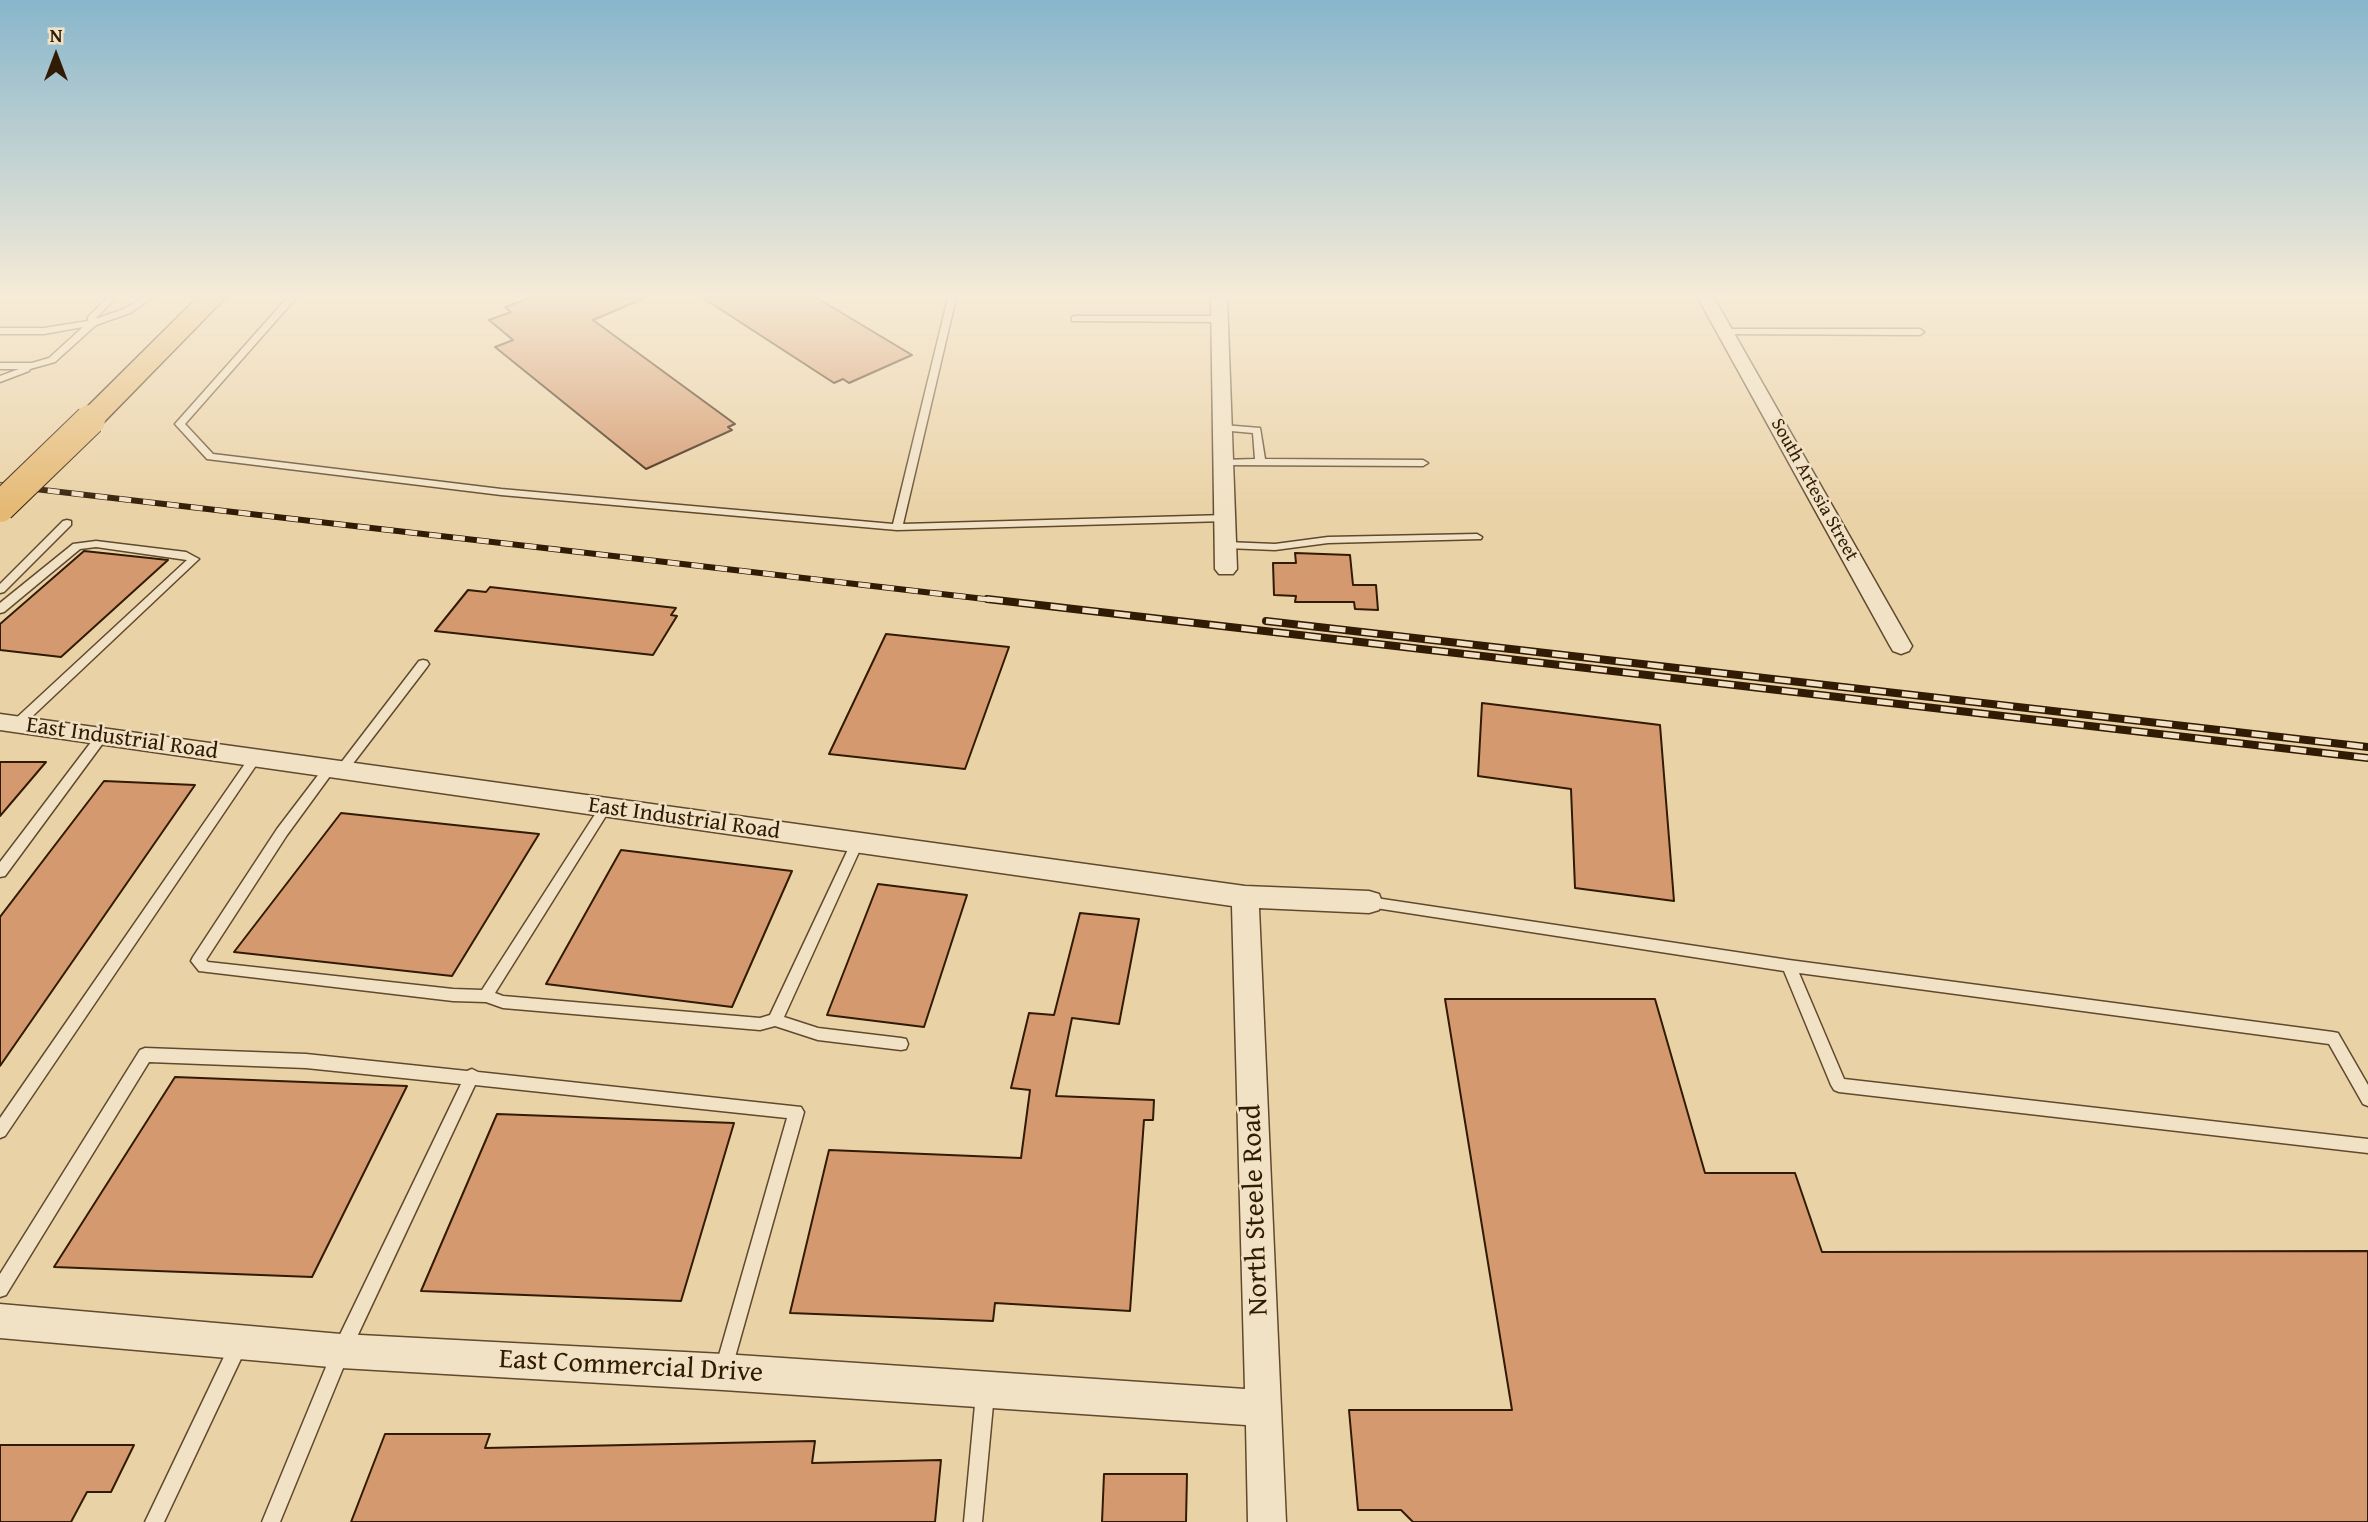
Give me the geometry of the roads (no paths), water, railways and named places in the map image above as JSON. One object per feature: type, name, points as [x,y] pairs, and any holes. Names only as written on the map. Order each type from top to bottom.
[{"type":"main road","points":[[0,507],[141,369]]},
{"type":"street","points":[[1221,369],[1226,569]]},
{"type":"street","name":"South Artesia Street","points":[[1747,369],[1901,646]]},
{"type":"street","name":"East Industrial Road","points":[[9,723],[1245,897],[1369,902]]},
{"type":"street","name":"North Steele Road","points":[[1245,897],[1267,1522]]},
{"type":"street","name":"East Commercial Drive","points":[[0,1321],[341,1351],[723,1372],[1263,1408]]},
{"type":"lane","points":[[0,379],[25,369]]},
{"type":"lane","points":[[229,369],[180,424],[210,457],[501,492],[897,527],[1226,518]]},
{"type":"lane","points":[[897,527],[934,369]]},
{"type":"lane","points":[[1223,428],[1257,430],[1260,462]]},
{"type":"lane","points":[[1225,462],[1423,463]]},
{"type":"lane","points":[[0,590],[67,523]]},
{"type":"lane","points":[[1226,545],[1275,547],[1328,540],[1477,537]]},
{"type":"lane","points":[[0,609],[77,546],[96,544],[186,555],[194,559],[9,723]]},
{"type":"lane","points":[[423,664],[282,832],[198,961],[204,967],[453,995],[486,996],[503,1002],[760,1024],[775,1020],[818,1034],[901,1044]]},
{"type":"lane","points":[[0,872],[102,736]]},
{"type":"lane","points":[[0,1131],[255,758]]},
{"type":"lane","points":[[486,996],[605,808]]},
{"type":"lane","points":[[775,1020],[857,843]]},
{"type":"lane","points":[[1369,902],[1789,966],[2333,1038],[2368,1099]]},
{"type":"lane","points":[[1789,966],[1839,1085],[2368,1146]]},
{"type":"lane","points":[[0,1289],[145,1055],[306,1061],[472,1076],[796,1112],[723,1372]]},
{"type":"lane","points":[[271,1522],[341,1351],[472,1076]]},
{"type":"lane","points":[[154,1522],[239,1342]]},
{"type":"lane","points":[[973,1522],[985,1390]]},
{"type":"railway","points":[[0,485],[1002,601]]},
{"type":"railway","points":[[987,599],[2368,758]]},
{"type":"railway","points":[[1266,621],[2368,747]]}]
